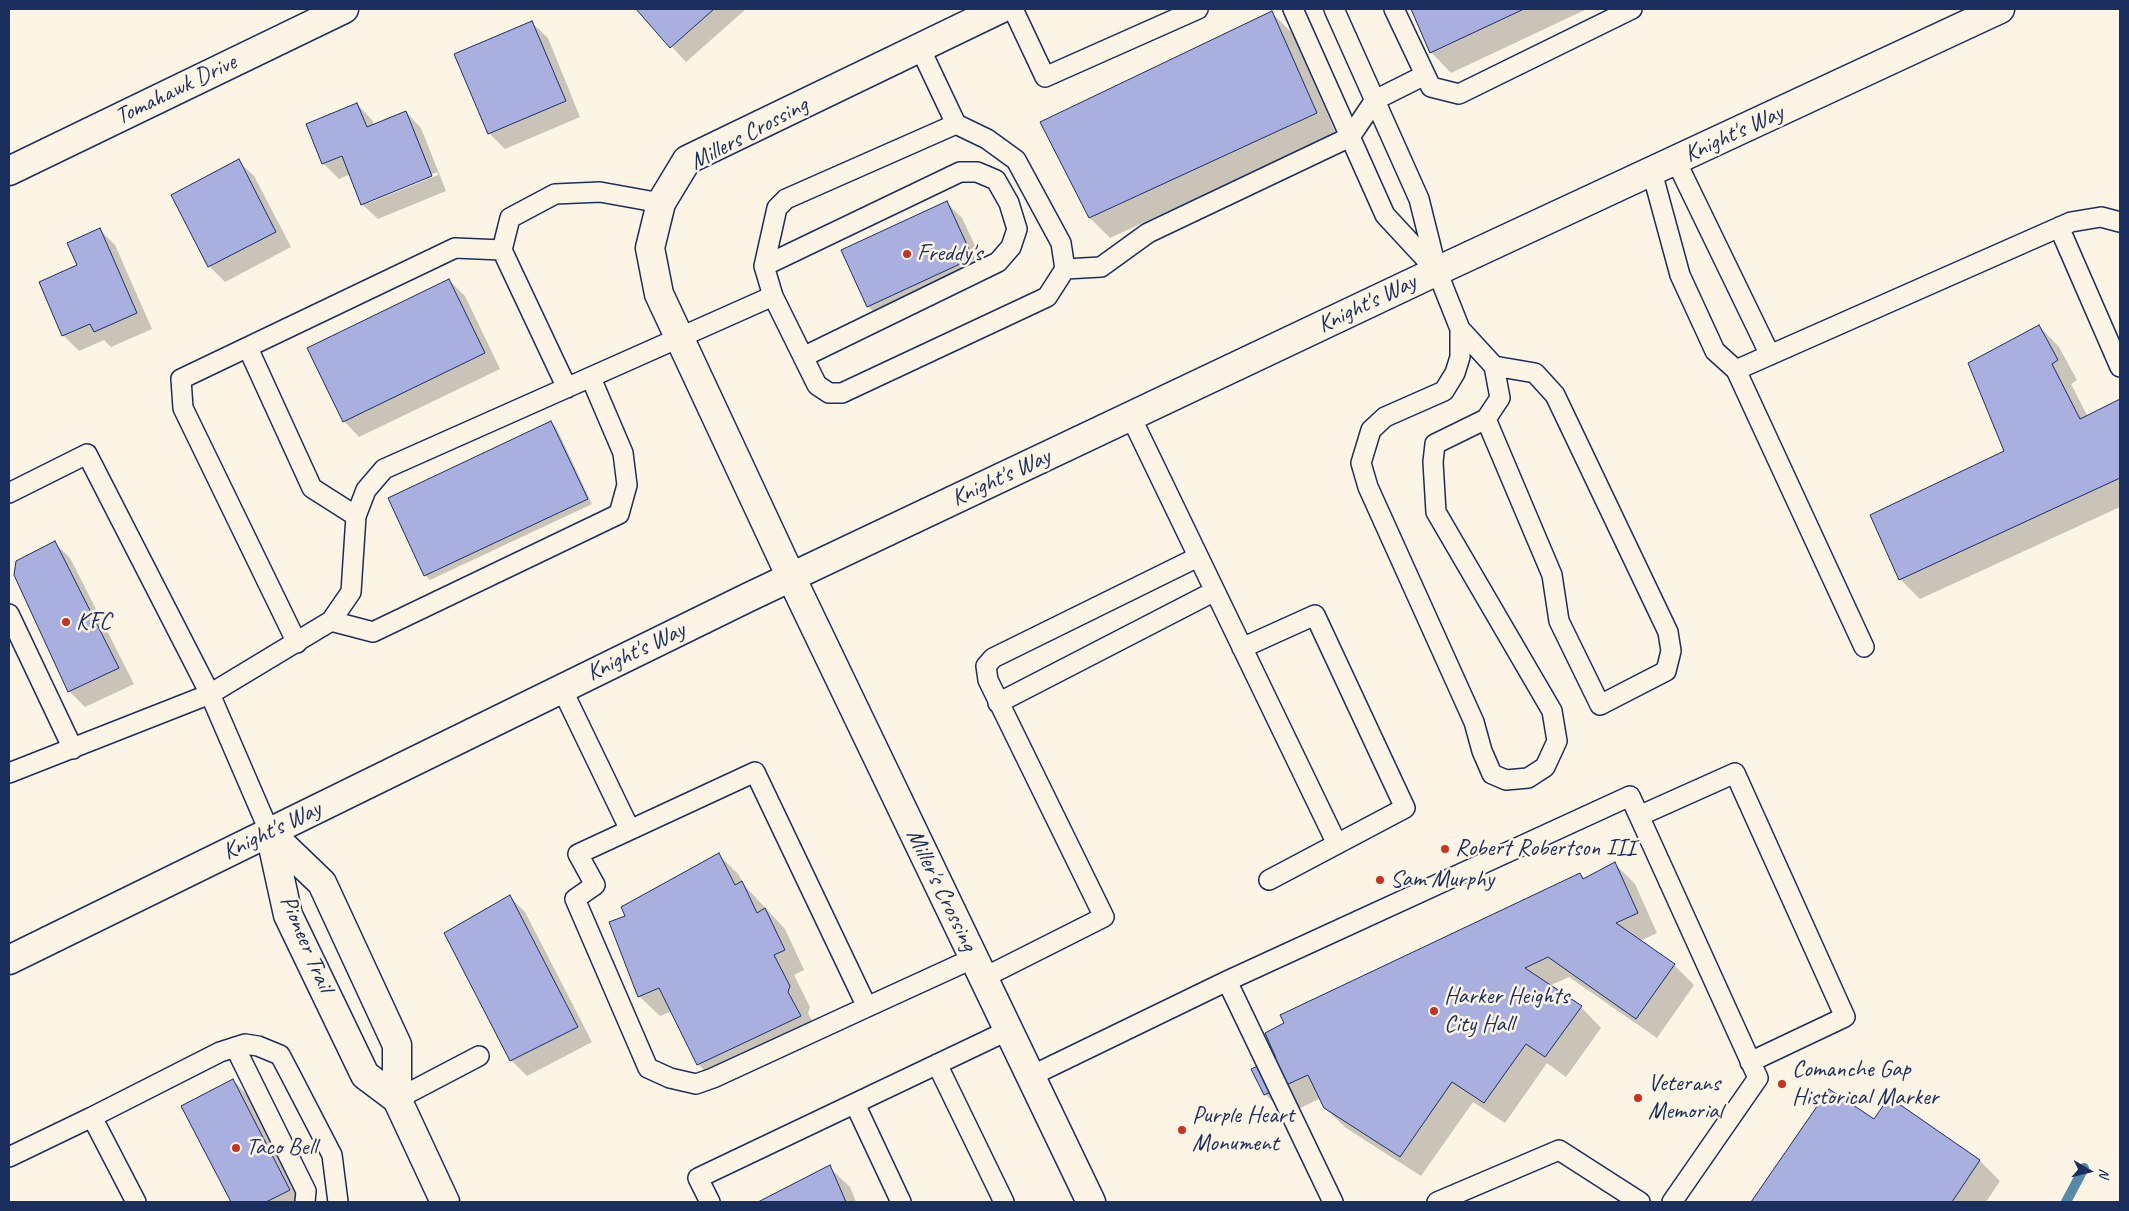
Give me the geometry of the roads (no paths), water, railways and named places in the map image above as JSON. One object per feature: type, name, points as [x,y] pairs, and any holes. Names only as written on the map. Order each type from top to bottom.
[{"type":"street","name":"Tomahawk Drive","points":[[9,171],[344,9]]},
{"type":"street","name":"Millers Crossing","points":[[791,577],[659,294],[650,248],[661,203],[687,160],[1000,9]]},
{"type":"street","name":"Knight's Way","points":[[9,960],[791,577],[1131,418],[1437,271],[2000,9]]},
{"type":"street","name":"Miller's Crossing","points":[[791,577],[1091,1202]]},
{"type":"street","name":"Pioneer Trail","points":[[270,833],[288,915],[365,1075],[397,1099]]},
{"type":"street","name":"Pioneer Trail","points":[[270,833],[322,883],[397,1045],[397,1099],[445,1202]]},
{"type":"lane","points":[[1013,9],[1045,78],[1198,9]]},
{"type":"lane","points":[[1293,9],[1385,215],[1437,271]]},
{"type":"lane","points":[[1334,9],[1419,199],[1437,271],[1460,330],[1460,357],[1455,373],[1444,391],[1386,417],[1371,430],[1360,463],[1368,486],[1474,722],[1482,751],[1492,774],[1506,780],[1528,778],[1545,767],[1557,741],[1552,711],[1436,512],[1432,462],[1435,444],[1486,419],[1500,398],[1494,366],[1460,330]]},
{"type":"lane","points":[[1394,9],[1431,87],[1460,94],[1632,9]]},
{"type":"lane","points":[[920,48],[956,124],[987,139],[1016,160],[1061,243],[1065,269],[1047,296],[842,393],[829,394],[817,385],[773,296],[764,266],[777,208],[786,199],[956,124]]},
{"type":"lane","points":[[1065,269],[1101,267],[1148,233],[1350,137],[1375,100],[1424,75]]},
{"type":"lane","points":[[1676,161],[1770,355]]},
{"type":"lane","points":[[764,266],[960,172],[977,172],[996,180],[1009,203],[1017,229],[1011,248],[998,262],[803,357]]},
{"type":"lane","points":[[1652,172],[1680,275],[1715,351],[1736,370],[1864,647]]},
{"type":"lane","points":[[567,388],[502,250],[510,218],[555,194],[600,192],[661,203]]},
{"type":"lane","points":[[1736,370],[2071,222],[2100,217],[2120,222]]},
{"type":"lane","points":[[2059,227],[2120,367]]},
{"type":"lane","points":[[297,643],[184,408],[181,379],[455,248],[502,250]]},
{"type":"lane","points":[[10,769],[73,749],[210,694],[331,622],[351,592],[356,516],[366,490],[384,469],[773,296]]},
{"type":"lane","points":[[248,348],[312,488],[356,516]]},
{"type":"lane","points":[[1486,419],[1552,575],[1559,621],[1600,705],[1666,671],[1671,651],[1668,632],[1555,395],[1535,373],[1494,366]]},
{"type":"lane","points":[[331,622],[372,632],[619,514],[627,485],[623,453],[591,378]]},
{"type":"lane","points":[[1131,418],[1337,844]]},
{"type":"lane","points":[[9,493],[87,454],[210,694],[270,833]]},
{"type":"lane","points":[[867,1008],[755,772],[578,854],[595,885],[575,899],[648,1068],[670,1078],[696,1084],[867,1008],[979,968],[1104,917],[998,703],[988,680],[986,666],[993,658],[1198,557]]},
{"type":"lane","points":[[998,703],[1214,591]]},
{"type":"lane","points":[[9,614],[73,749]]},
{"type":"lane","points":[[1242,648],[1315,615],[1405,808],[1269,880]]},
{"type":"lane","points":[[562,689],[630,830]]},
{"type":"lane","points":[[1639,816],[1735,773],[1845,1017],[1750,1062]]},
{"type":"lane","points":[[1031,1076],[1226,981],[1630,796],[1758,1078],[1672,1202]]},
{"type":"lane","points":[[1226,981],[1332,1202]]},
{"type":"lane","points":[[710,1202],[698,1178],[1009,1030]]},
{"type":"lane","points":[[9,1157],[220,1052],[245,1044],[258,1046],[280,1055],[332,1155],[338,1202]]},
{"type":"lane","points":[[234,1047],[306,1191],[305,1202]]},
{"type":"lane","points":[[397,1099],[479,1056]]},
{"type":"lane","points":[[937,1064],[1004,1202]]},
{"type":"lane","points":[[855,1104],[902,1202]]},
{"type":"lane","points":[[92,1117],[136,1202]]},
{"type":"lane","points":[[1450,1200],[1559,1150],[1640,1202]]},
{"type":"waterway","points":[[2066,1202],[2084,1168]]},
{"type":"place","name":"Freddy's","points":[[907,254]]},
{"type":"place","name":"KFC","points":[[66,622]]},
{"type":"place","name":"Robert Robertson III","points":[[1445,849]]},
{"type":"place","name":"Sam Murphy","points":[[1380,880]]},
{"type":"place","name":"Harker Heights City Hall","points":[[1434,1011]]},
{"type":"place","name":"Comanche Gap Historical Marker","points":[[1782,1084]]},
{"type":"place","name":"Veterans Memorial","points":[[1638,1098]]},
{"type":"place","name":"Purple Heart Monument","points":[[1182,1130]]},
{"type":"place","name":"Taco Bell","points":[[236,1148]]}]
